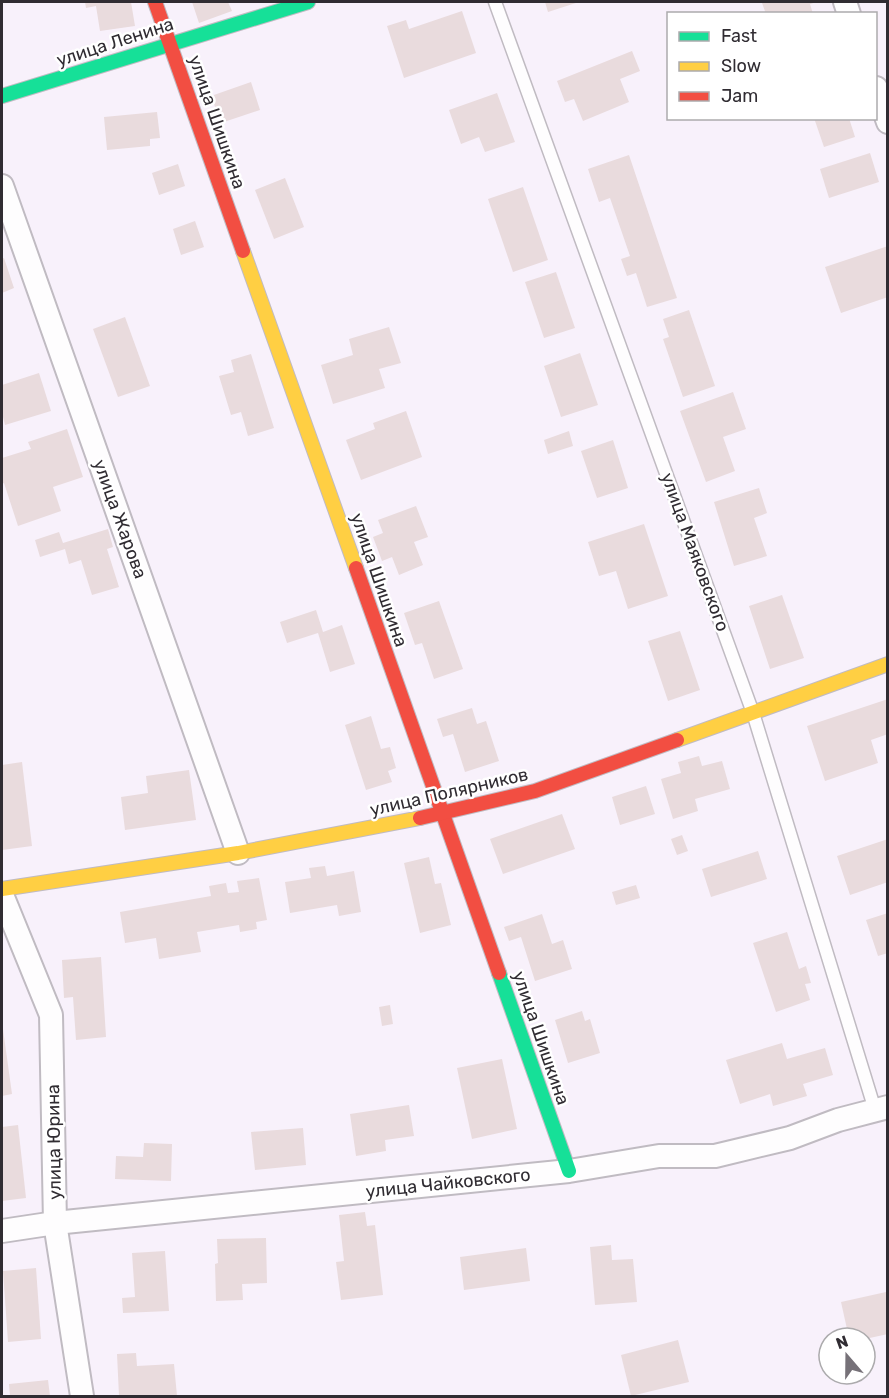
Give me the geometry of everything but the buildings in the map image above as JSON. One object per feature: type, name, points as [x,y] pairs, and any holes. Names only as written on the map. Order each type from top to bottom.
[{"type":"street","name":"улица Шишкина","points":[[155,2],[569,1171]]},
{"type":"street","name":"улица Ленина","points":[[2,96],[308,2]]},
{"type":"street","points":[[877,91],[888,122]]},
{"type":"street","name":"улица Жарова","points":[[2,186],[238,853]]},
{"type":"street","name":"улица Полярников","points":[[2,889],[238,853],[443,814],[535,791],[888,664]]},
{"type":"street","name":"улица Юрина","points":[[2,895],[51,1016],[55,1223],[82,1396]]},
{"type":"street","name":"улица Чайковского","points":[[2,1231],[55,1223],[569,1171],[659,1156],[715,1156],[790,1138],[838,1120],[881,1108]]},
{"type":"lane","name":"улица Маяковского","points":[[495,2],[753,713],[881,1108]]},
{"type":"traffic: fast","points":[[2,96],[308,2]]},
{"type":"traffic: fast","points":[[499,973],[569,1171]]},
{"type":"traffic: slow","points":[[243,251],[356,568]]},
{"type":"traffic: slow","points":[[677,740],[888,664]]},
{"type":"traffic: slow","points":[[2,889],[238,853],[420,818]]},
{"type":"traffic: jam","points":[[155,2],[243,251]]},
{"type":"traffic: jam","points":[[356,568],[499,973]]},
{"type":"traffic: jam","points":[[420,818],[535,791],[677,740]]}]
